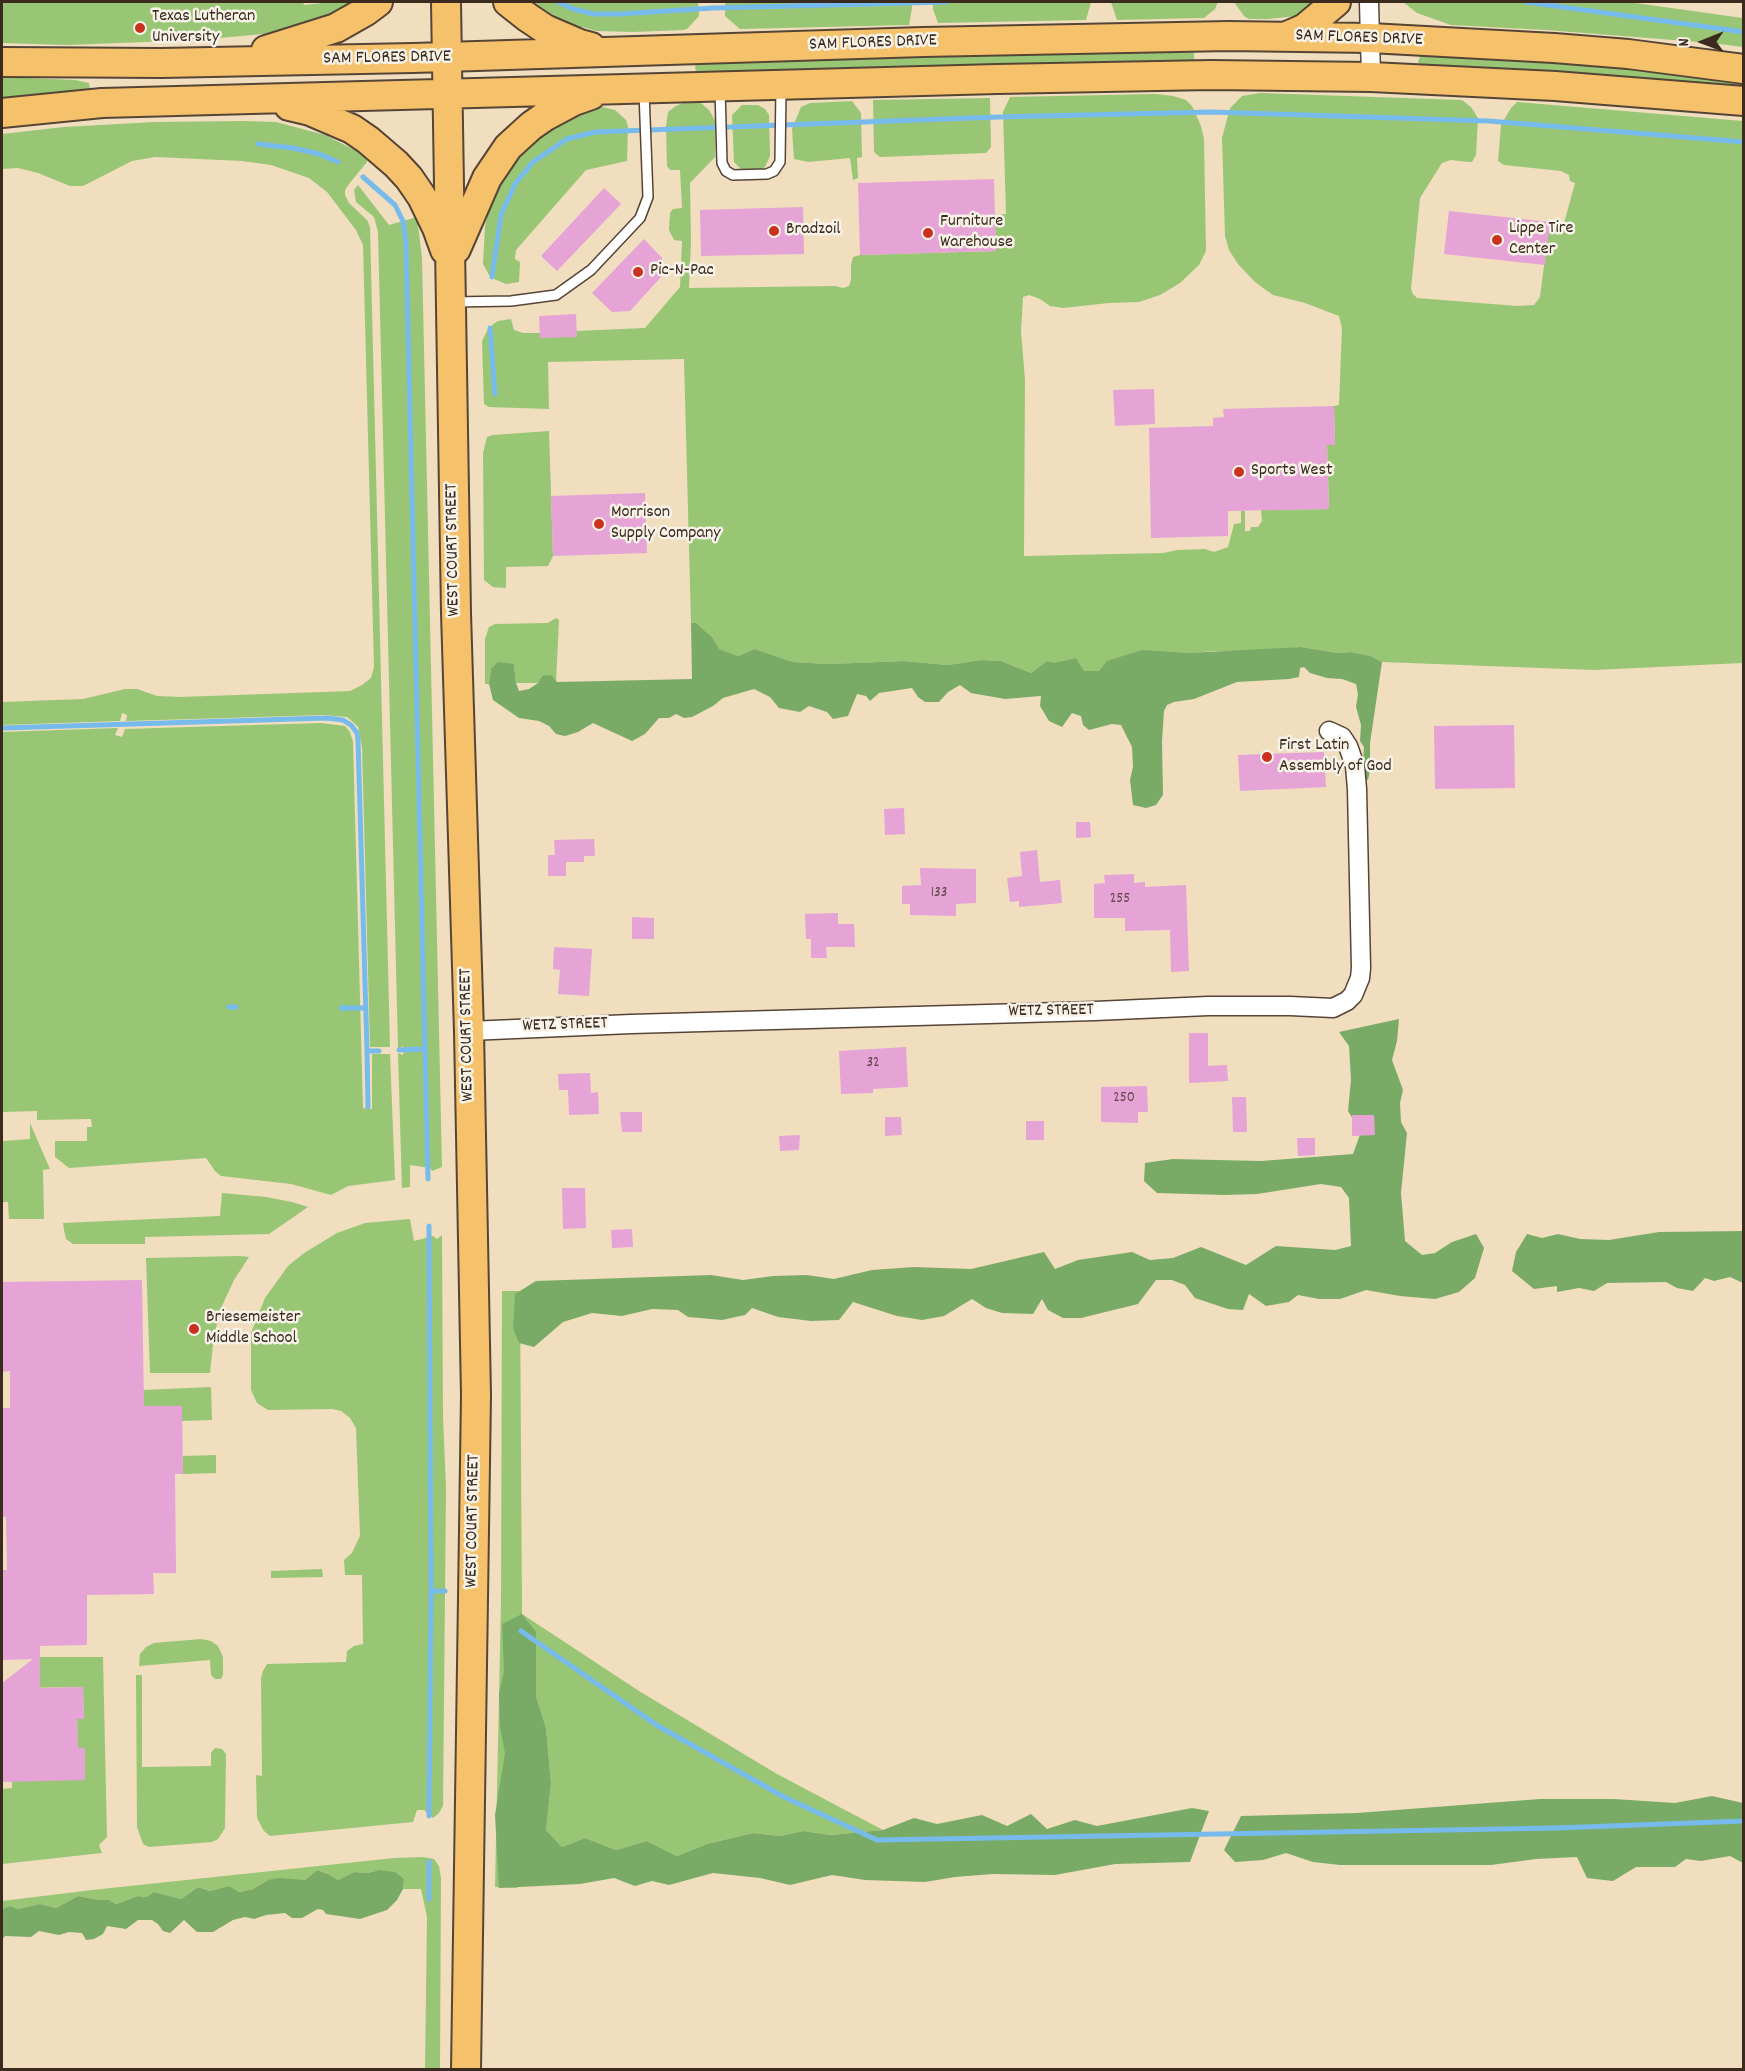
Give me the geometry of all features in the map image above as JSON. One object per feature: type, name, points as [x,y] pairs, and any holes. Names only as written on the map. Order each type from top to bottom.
[{"type":"main road","points":[[206,62],[257,53],[317,36],[351,21],[378,2]]},
{"type":"main road","name":"WEST COURT STREET","points":[[446,2],[455,589],[469,1031],[476,1395],[466,2070]]},
{"type":"main road","points":[[508,2],[527,17],[564,37],[580,44],[617,52]]},
{"type":"main road","points":[[1286,36],[1305,28],[1336,2]]},
{"type":"main road","name":"SAM FLORES DRIVE","points":[[2,62],[206,62],[447,58],[1101,37],[1286,36],[1554,48],[1628,54],[1743,69]]},
{"type":"main road","name":"SAM FLORES DRIVE","points":[[2,113],[102,103],[1178,75],[1371,77],[1554,86],[1743,101]]},
{"type":"main road","points":[[450,265],[462,232],[487,178],[513,142],[531,126],[574,101],[632,88]]},
{"type":"main road","points":[[257,99],[310,111],[332,120],[352,129],[382,151],[410,178],[422,197],[437,228],[450,265]]},
{"type":"street","points":[[1369,2],[1371,77]]},
{"type":"street","name":"WETZ STREET","points":[[469,1031],[1208,1006],[1334,1008],[1353,995],[1360,978],[1361,968],[1355,766],[1348,746],[1342,738],[1329,731]]},
{"type":"lane","points":[[720,86],[722,163],[726,171],[733,175],[767,174],[774,171],[780,162],[781,85]]},
{"type":"lane","points":[[450,302],[511,301],[556,295],[591,270],[640,218],[648,197],[632,88]]},
{"type":"green space","name":"Texas Lutheran University","points":[[2,2],[303,2],[304,5],[355,2],[337,14],[284,32],[198,40],[67,45],[2,43]]},
{"type":"green space","points":[[525,2],[698,2],[699,16],[687,29],[683,30],[596,31],[583,27],[571,27],[556,21]]},
{"type":"green space","points":[[725,2],[912,2],[912,8],[909,25],[740,29],[725,16]]},
{"type":"green space","points":[[933,2],[1091,2],[1086,20],[938,23]]},
{"type":"green space","points":[[1111,2],[1218,2],[1215,9],[1204,18],[1117,20]]},
{"type":"green space","points":[[1234,2],[1323,2],[1296,16],[1249,19]]},
{"type":"green space","points":[[1403,2],[1628,2],[1743,18],[1743,47],[1546,30],[1451,25],[1417,13]]},
{"type":"green space","points":[[1194,49],[1194,63],[696,74],[695,64],[699,62]]},
{"type":"green space","points":[[1421,54],[1551,60],[1743,81],[1743,90],[1421,67],[1418,62]]},
{"type":"green space","points":[[2,77],[75,80],[89,83],[90,89],[2,100]]},
{"type":"green space","points":[[1260,93],[1462,100],[1471,107],[1478,118],[1476,155],[1472,162],[1451,160],[1442,163],[1420,198],[1411,289],[1417,298],[1517,306],[1534,305],[1540,297],[1549,227],[1563,227],[1575,183],[1570,181],[1569,175],[1561,171],[1504,165],[1498,161],[1501,125],[1517,102],[1743,121],[1743,663],[1594,670],[1382,662],[1371,656],[1351,652],[1338,653],[1301,647],[1260,651],[1213,651],[1108,661],[1099,671],[1084,672],[1076,658],[1054,664],[1047,661],[1031,673],[1001,661],[981,660],[948,665],[903,661],[829,664],[793,662],[755,649],[738,656],[718,649],[712,637],[696,623],[691,623],[684,359],[548,362],[549,409],[489,407],[484,404],[482,341],[489,327],[492,329],[492,325],[498,321],[511,319],[514,330],[523,333],[540,333],[540,338],[576,331],[645,328],[680,287],[682,241],[674,240],[669,230],[670,213],[673,209],[682,208],[680,170],[670,170],[667,166],[666,126],[668,112],[676,106],[683,103],[701,103],[709,110],[716,122],[715,157],[690,183],[689,288],[835,286],[843,288],[849,286],[851,280],[853,257],[860,255],[996,251],[995,215],[1006,214],[1003,112],[1010,97],[1156,94],[1173,96],[1186,100],[1192,106],[1204,139],[1206,251],[1199,265],[1180,283],[1160,295],[1139,302],[1063,308],[1050,306],[1029,295],[1023,297],[1021,331],[1025,380],[1024,556],[1163,553],[1205,549],[1214,552],[1228,547],[1234,524],[1241,523],[1241,511],[1245,511],[1245,531],[1250,531],[1251,527],[1258,527],[1262,521],[1261,510],[1329,509],[1327,445],[1335,444],[1334,406],[1339,405],[1342,328],[1339,316],[1305,303],[1273,295],[1255,282],[1238,264],[1229,250],[1225,236],[1222,138],[1230,108],[1242,96]]},
{"type":"green space","points":[[990,98],[991,147],[986,153],[880,157],[874,152],[873,100]]},
{"type":"green space","points":[[852,101],[861,113],[862,157],[857,158],[858,178],[853,180],[850,158],[808,162],[794,159],[792,129],[801,107],[810,103]]},
{"type":"green space","points":[[742,105],[758,105],[769,115],[770,156],[761,170],[741,169],[734,162],[732,115]]},
{"type":"green space","points":[[603,107],[615,110],[626,120],[628,127],[627,161],[586,170],[516,250],[515,259],[520,262],[519,282],[506,284],[494,279],[494,273],[490,273],[490,276],[483,264],[485,227],[495,188],[521,148],[527,149],[530,146],[529,140],[579,113]]},
{"type":"green space","points":[[155,122],[276,122],[325,135],[366,156],[367,162],[345,190],[345,195],[349,203],[367,220],[370,227],[390,1047],[370,1047],[362,747],[358,727],[347,717],[324,715],[126,721],[127,715],[122,713],[120,721],[2,725],[2,702],[83,699],[125,689],[137,689],[157,696],[180,697],[350,691],[371,678],[374,667],[363,245],[356,230],[327,192],[309,178],[271,165],[242,161],[155,157],[132,161],[83,186],[70,186],[38,173],[18,168],[2,169],[2,134],[64,127]]},
{"type":"green space","points":[[358,185],[389,225],[417,217],[422,258],[442,1167],[432,1171],[430,1168],[410,1165],[410,1187],[402,1188],[398,1053],[403,1055],[404,1050],[403,1046],[398,1049],[378,232],[374,217],[356,202],[354,190]]},
{"type":"green space","points":[[549,431],[553,556],[548,566],[506,567],[506,588],[493,587],[484,580],[483,453],[487,437]]},
{"type":"green space","points":[[556,618],[559,620],[556,682],[542,676],[538,683],[516,683],[514,664],[491,669],[489,684],[485,684],[485,639],[489,627],[495,624],[548,623]]},
{"type":"green space","points":[[691,623],[696,623],[712,637],[719,649],[738,656],[755,649],[793,662],[829,664],[903,661],[948,665],[981,660],[1001,661],[1031,673],[1047,661],[1054,663],[1076,658],[1084,671],[1099,671],[1107,661],[1142,650],[1187,653],[1301,647],[1371,656],[1382,662],[1370,743],[1368,780],[1365,779],[1364,747],[1360,741],[1361,725],[1356,707],[1358,694],[1356,684],[1310,673],[1304,667],[1300,668],[1299,677],[1237,682],[1194,699],[1167,705],[1164,711],[1162,741],[1163,795],[1156,805],[1146,808],[1133,805],[1130,780],[1133,767],[1132,747],[1121,725],[1112,724],[1089,730],[1083,725],[1081,716],[1072,713],[1062,727],[1049,721],[1040,706],[1041,696],[1005,699],[971,693],[960,685],[948,692],[939,702],[925,702],[912,688],[879,693],[870,701],[866,696],[857,694],[848,716],[833,719],[827,712],[809,706],[800,712],[779,708],[770,697],[754,689],[723,698],[692,717],[684,718],[676,714],[669,718],[659,718],[645,734],[632,741],[593,723],[578,732],[565,736],[556,734],[549,726],[539,721],[519,718],[493,700],[489,684],[491,669],[498,662],[514,664],[519,691],[529,689],[538,683],[542,676],[551,675],[557,682],[692,679]]},
{"type":"green space","points":[[321,723],[345,726],[353,742],[363,1108],[372,1109],[372,1054],[390,1054],[395,1180],[348,1186],[331,1195],[291,1184],[221,1176],[206,1158],[69,1168],[55,1157],[55,1141],[87,1141],[87,1127],[92,1127],[91,1119],[37,1120],[37,1111],[2,1112],[2,732],[118,728],[115,735],[122,737],[125,729]]},
{"type":"green space","points":[[1399,1019],[1392,1060],[1403,1090],[1400,1103],[1401,1122],[1407,1133],[1401,1193],[1405,1241],[1422,1255],[1435,1253],[1452,1242],[1476,1234],[1484,1248],[1475,1278],[1459,1292],[1435,1299],[1366,1290],[1340,1299],[1319,1299],[1298,1295],[1289,1302],[1266,1306],[1249,1294],[1243,1310],[1228,1309],[1195,1298],[1185,1285],[1172,1280],[1156,1280],[1138,1304],[1081,1318],[1063,1318],[1048,1310],[1042,1299],[1033,1314],[1002,1313],[986,1308],[972,1299],[944,1316],[922,1320],[897,1316],[853,1302],[839,1320],[811,1321],[778,1317],[752,1308],[745,1315],[722,1320],[688,1317],[678,1310],[652,1309],[622,1316],[592,1313],[563,1322],[534,1347],[519,1343],[513,1328],[515,1294],[536,1281],[711,1275],[743,1280],[807,1275],[834,1279],[872,1270],[914,1267],[971,1269],[1044,1252],[1055,1269],[1078,1260],[1132,1252],[1150,1260],[1173,1258],[1201,1247],[1246,1265],[1276,1246],[1335,1250],[1351,1246],[1349,1198],[1341,1187],[1321,1184],[1257,1194],[1157,1193],[1144,1181],[1145,1163],[1173,1159],[1261,1161],[1353,1154],[1361,1132],[1348,1111],[1351,1080],[1349,1046],[1339,1032]]},
{"type":"green space","points":[[30,1123],[50,1169],[43,1170],[44,1219],[9,1219],[8,1202],[2,1202],[2,1125],[3,1141],[30,1139]]},
{"type":"green space","points":[[222,1193],[266,1197],[308,1207],[269,1234],[145,1237],[145,1244],[73,1244],[66,1239],[63,1223],[220,1216]]},
{"type":"green space","points":[[410,1219],[414,1241],[433,1236],[437,1239],[442,1235],[443,1417],[446,1488],[443,1806],[433,1818],[424,1810],[417,1810],[413,1822],[270,1836],[264,1831],[257,1818],[256,1775],[262,1776],[261,1678],[263,1671],[267,1664],[346,1662],[347,1651],[363,1644],[362,1575],[345,1575],[344,1560],[352,1553],[360,1536],[356,1428],[350,1418],[341,1411],[332,1409],[268,1410],[257,1403],[251,1390],[251,1333],[265,1298],[288,1266],[304,1253],[337,1233],[365,1223]]},
{"type":"green space","points":[[1743,1231],[1743,1283],[1730,1277],[1714,1281],[1705,1278],[1693,1291],[1677,1288],[1666,1282],[1607,1283],[1594,1291],[1579,1288],[1557,1292],[1557,1286],[1534,1289],[1512,1271],[1516,1252],[1527,1234],[1542,1238],[1558,1234],[1580,1239],[1609,1240],[1659,1232]]},
{"type":"green space","points":[[249,1257],[234,1280],[222,1306],[214,1335],[210,1373],[150,1373],[146,1258]]},
{"type":"green space","points":[[502,1291],[520,1291],[522,1614],[639,1691],[777,1774],[883,1830],[831,1835],[803,1831],[780,1836],[753,1833],[707,1844],[677,1856],[647,1841],[616,1850],[585,1838],[562,1847],[546,1830],[551,1783],[546,1728],[536,1696],[536,1632],[517,1888],[495,1887],[501,1601]]},
{"type":"green space","points":[[211,1387],[212,1420],[182,1421],[181,1406],[144,1406],[143,1390]]},
{"type":"green space","points":[[216,1455],[216,1473],[183,1474],[183,1456]]},
{"type":"green space","points":[[322,1569],[323,1577],[271,1578],[271,1571]]},
{"type":"green space","points":[[522,1614],[536,1632],[536,1696],[546,1728],[551,1783],[546,1830],[562,1847],[585,1838],[616,1850],[647,1841],[677,1856],[707,1844],[753,1833],[780,1836],[803,1831],[831,1835],[883,1830],[914,1818],[937,1824],[982,1815],[1007,1826],[1031,1814],[1047,1829],[1075,1820],[1097,1826],[1192,1808],[1209,1811],[1190,1862],[1115,1864],[1055,1875],[993,1874],[925,1882],[865,1880],[832,1875],[790,1885],[760,1878],[713,1873],[669,1885],[652,1881],[635,1886],[614,1878],[580,1884],[499,1888],[495,1815],[505,1753],[500,1727],[499,1694],[504,1671],[502,1624]]},
{"type":"green space","points":[[201,1639],[211,1641],[218,1646],[223,1657],[221,1679],[215,1679],[211,1675],[210,1660],[139,1666],[140,1654],[154,1643]]},
{"type":"green space","points":[[40,1657],[103,1657],[107,1837],[99,1845],[102,1853],[2,1864],[2,1789],[12,1788],[12,1781],[85,1748],[78,1748],[77,1719],[84,1719],[83,1687],[12,1688]]},
{"type":"green space","points":[[136,1675],[142,1675],[142,1767],[211,1766],[211,1753],[215,1748],[222,1749],[226,1754],[225,1828],[218,1839],[212,1842],[149,1847],[143,1844],[137,1827]]},
{"type":"green space","points":[[1712,1796],[1743,1803],[1743,1863],[1730,1856],[1701,1861],[1686,1859],[1675,1867],[1636,1867],[1613,1881],[1587,1878],[1577,1857],[1536,1859],[1491,1865],[1340,1865],[1313,1862],[1286,1853],[1263,1860],[1235,1862],[1224,1850],[1241,1816],[1357,1813],[1540,1799],[1614,1799],[1675,1803]]},
{"type":"green space","points":[[394,1858],[434,1859],[439,1866],[441,1878],[440,2069],[425,2069],[427,1917],[421,1889],[403,1889],[404,1879],[379,1870],[368,1873],[354,1872],[338,1880],[317,1870],[305,1880],[268,1880],[253,1889],[238,1892],[229,1886],[210,1891],[198,1887],[181,1899],[154,1892],[146,1897],[138,1896],[116,1904],[109,1900],[78,1896],[56,1908],[40,1904],[18,1909],[10,1906],[2,1909],[2,1901]]},
{"type":"green space","points":[[317,1870],[338,1880],[354,1872],[368,1873],[379,1870],[395,1872],[404,1879],[403,1889],[397,1900],[387,1910],[360,1919],[326,1914],[323,1910],[318,1909],[302,1918],[292,1918],[285,1913],[254,1919],[245,1917],[233,1920],[213,1932],[197,1932],[184,1920],[170,1933],[163,1931],[152,1920],[138,1920],[126,1929],[107,1926],[103,1934],[94,1939],[86,1940],[82,1933],[69,1932],[59,1935],[39,1931],[31,1937],[5,1936],[2,1940],[2,1909],[10,1906],[18,1909],[40,1904],[56,1908],[78,1896],[109,1900],[116,1904],[138,1896],[146,1897],[154,1892],[181,1899],[198,1887],[210,1891],[229,1886],[239,1892],[253,1889],[268,1880],[278,1878],[305,1880]]},
{"type":"building","name":"Furniture Warehouse","points":[[994,179],[996,251],[860,255],[858,183]]},
{"type":"building","points":[[604,188],[621,204],[557,271],[541,256]]},
{"type":"building","points":[[803,207],[804,254],[701,256],[700,210]]},
{"type":"building","name":"Lippe Tire Center","points":[[1449,211],[1550,222],[1545,265],[1444,254]]},
{"type":"building","name":"Pic-N-Pac","points":[[644,239],[662,258],[662,276],[630,311],[612,312],[592,293]]},
{"type":"building","points":[[576,314],[577,337],[540,338],[539,316]]},
{"type":"building","points":[[1154,389],[1155,424],[1115,426],[1113,390]]},
{"type":"building","name":"Sports West","points":[[1334,406],[1335,445],[1327,445],[1329,509],[1228,511],[1228,536],[1151,538],[1149,428],[1213,426],[1213,418],[1224,417],[1223,409]]},
{"type":"building","name":"Morrison Supply Company","points":[[645,493],[647,553],[553,556],[551,496]]},
{"type":"building","points":[[1514,725],[1515,788],[1435,789],[1434,726]]},
{"type":"building","points":[[1324,752],[1326,787],[1240,791],[1238,755]]},
{"type":"building","points":[[904,808],[905,834],[885,835],[884,809]]},
{"type":"building","points":[[1076,822],[1090,822],[1091,837],[1076,838]]},
{"type":"building","points":[[594,839],[595,856],[584,856],[584,862],[566,862],[566,876],[548,876],[548,855],[555,855],[554,840]]},
{"type":"building","points":[[1037,850],[1040,882],[1060,880],[1062,903],[1019,907],[1019,901],[1010,902],[1007,878],[1022,876],[1020,852]]},
{"type":"building","points":[[920,868],[976,869],[976,903],[956,904],[956,916],[910,915],[910,904],[902,904],[902,886],[921,885]]},
{"type":"building","points":[[1134,874],[1134,883],[1145,882],[1145,887],[1186,885],[1189,971],[1171,972],[1170,930],[1125,931],[1125,918],[1094,918],[1094,884],[1105,883],[1104,875]]},
{"type":"building","points":[[838,913],[838,924],[854,924],[855,947],[826,947],[827,958],[811,958],[811,939],[806,939],[805,914]]},
{"type":"building","points":[[632,917],[654,918],[654,939],[632,939]]},
{"type":"building","points":[[554,947],[592,949],[589,996],[558,994],[560,970],[553,969]]},
{"type":"building","points":[[1189,1033],[1208,1033],[1208,1066],[1227,1065],[1228,1081],[1189,1083]]},
{"type":"building","points":[[906,1047],[908,1087],[873,1089],[873,1093],[841,1094],[839,1051]]},
{"type":"building","points":[[590,1073],[591,1093],[598,1092],[599,1114],[569,1115],[568,1090],[559,1090],[558,1074]]},
{"type":"building","points":[[1147,1086],[1148,1112],[1138,1112],[1138,1123],[1101,1122],[1101,1087]]},
{"type":"building","points":[[1232,1097],[1246,1097],[1247,1132],[1233,1132]]},
{"type":"building","points":[[620,1112],[642,1112],[642,1132],[622,1132]]},
{"type":"building","points":[[1352,1115],[1374,1115],[1375,1135],[1352,1136]]},
{"type":"building","points":[[885,1117],[901,1117],[902,1135],[885,1136]]},
{"type":"building","points":[[1026,1121],[1044,1121],[1044,1140],[1026,1140]]},
{"type":"building","points":[[800,1135],[799,1150],[780,1151],[779,1136]]},
{"type":"building","points":[[1297,1138],[1315,1138],[1315,1155],[1298,1156]]},
{"type":"building","points":[[562,1188],[585,1188],[586,1228],[563,1229]]},
{"type":"building","points":[[632,1229],[633,1247],[612,1248],[611,1230]]},
{"type":"building","points":[[142,1280],[144,1406],[182,1406],[183,1474],[175,1474],[176,1573],[153,1573],[154,1594],[87,1595],[87,1645],[40,1646],[40,1688],[83,1687],[84,1719],[77,1719],[78,1748],[85,1748],[85,1780],[2,1782],[2,1683],[33,1659],[2,1660],[2,1570],[7,1570],[6,1517],[2,1517],[2,1408],[10,1408],[10,1371],[2,1372],[2,1282]]},
{"type":"waterway","points":[[558,2],[573,9],[594,14],[713,8],[946,2]]},
{"type":"waterway","points":[[1526,2],[1744,32]]},
{"type":"waterway","points":[[492,277],[501,215],[515,184],[533,162],[567,139],[595,132],[998,117],[1212,112],[1489,121],[1744,142]]},
{"type":"waterway","points":[[258,144],[293,148],[319,154],[338,162]]},
{"type":"waterway","points":[[363,177],[395,205],[403,221],[406,242],[428,1179]]},
{"type":"waterway","points":[[490,328],[495,394]]},
{"type":"waterway","points":[[2,728],[327,718],[343,720],[351,725],[357,733],[358,740],[367,1051],[379,1051]]},
{"type":"waterway","points":[[229,1007],[236,1007]]},
{"type":"waterway","points":[[341,1008],[366,1008]]},
{"type":"waterway","points":[[399,1050],[424,1049]]},
{"type":"waterway","points":[[367,1051],[368,1107]]},
{"type":"waterway","points":[[429,1226],[431,1591],[429,1816]]},
{"type":"waterway","points":[[431,1591],[445,1591]]},
{"type":"waterway","points":[[521,1631],[658,1726],[784,1797],[877,1840],[1556,1828],[1744,1821]]},
{"type":"waterway","points":[[429,1862],[429,1899]]},
{"type":"place","name":"Texas Lutheran University","points":[[140,28]]},
{"type":"place","name":"Bradzoil","points":[[774,231]]},
{"type":"place","name":"Furniture Warehouse","points":[[928,233]]},
{"type":"place","name":"Lippe Tire Center","points":[[1497,240]]},
{"type":"place","name":"Pic-N-Pac","points":[[638,272]]},
{"type":"place","name":"Sports West","points":[[1239,472]]},
{"type":"place","name":"Morrison Supply Company","points":[[599,524]]},
{"type":"place","name":"First Latin Assembly of God","points":[[1267,757]]},
{"type":"place","name":"Briesemeister Middle School","points":[[194,1329]]}]
